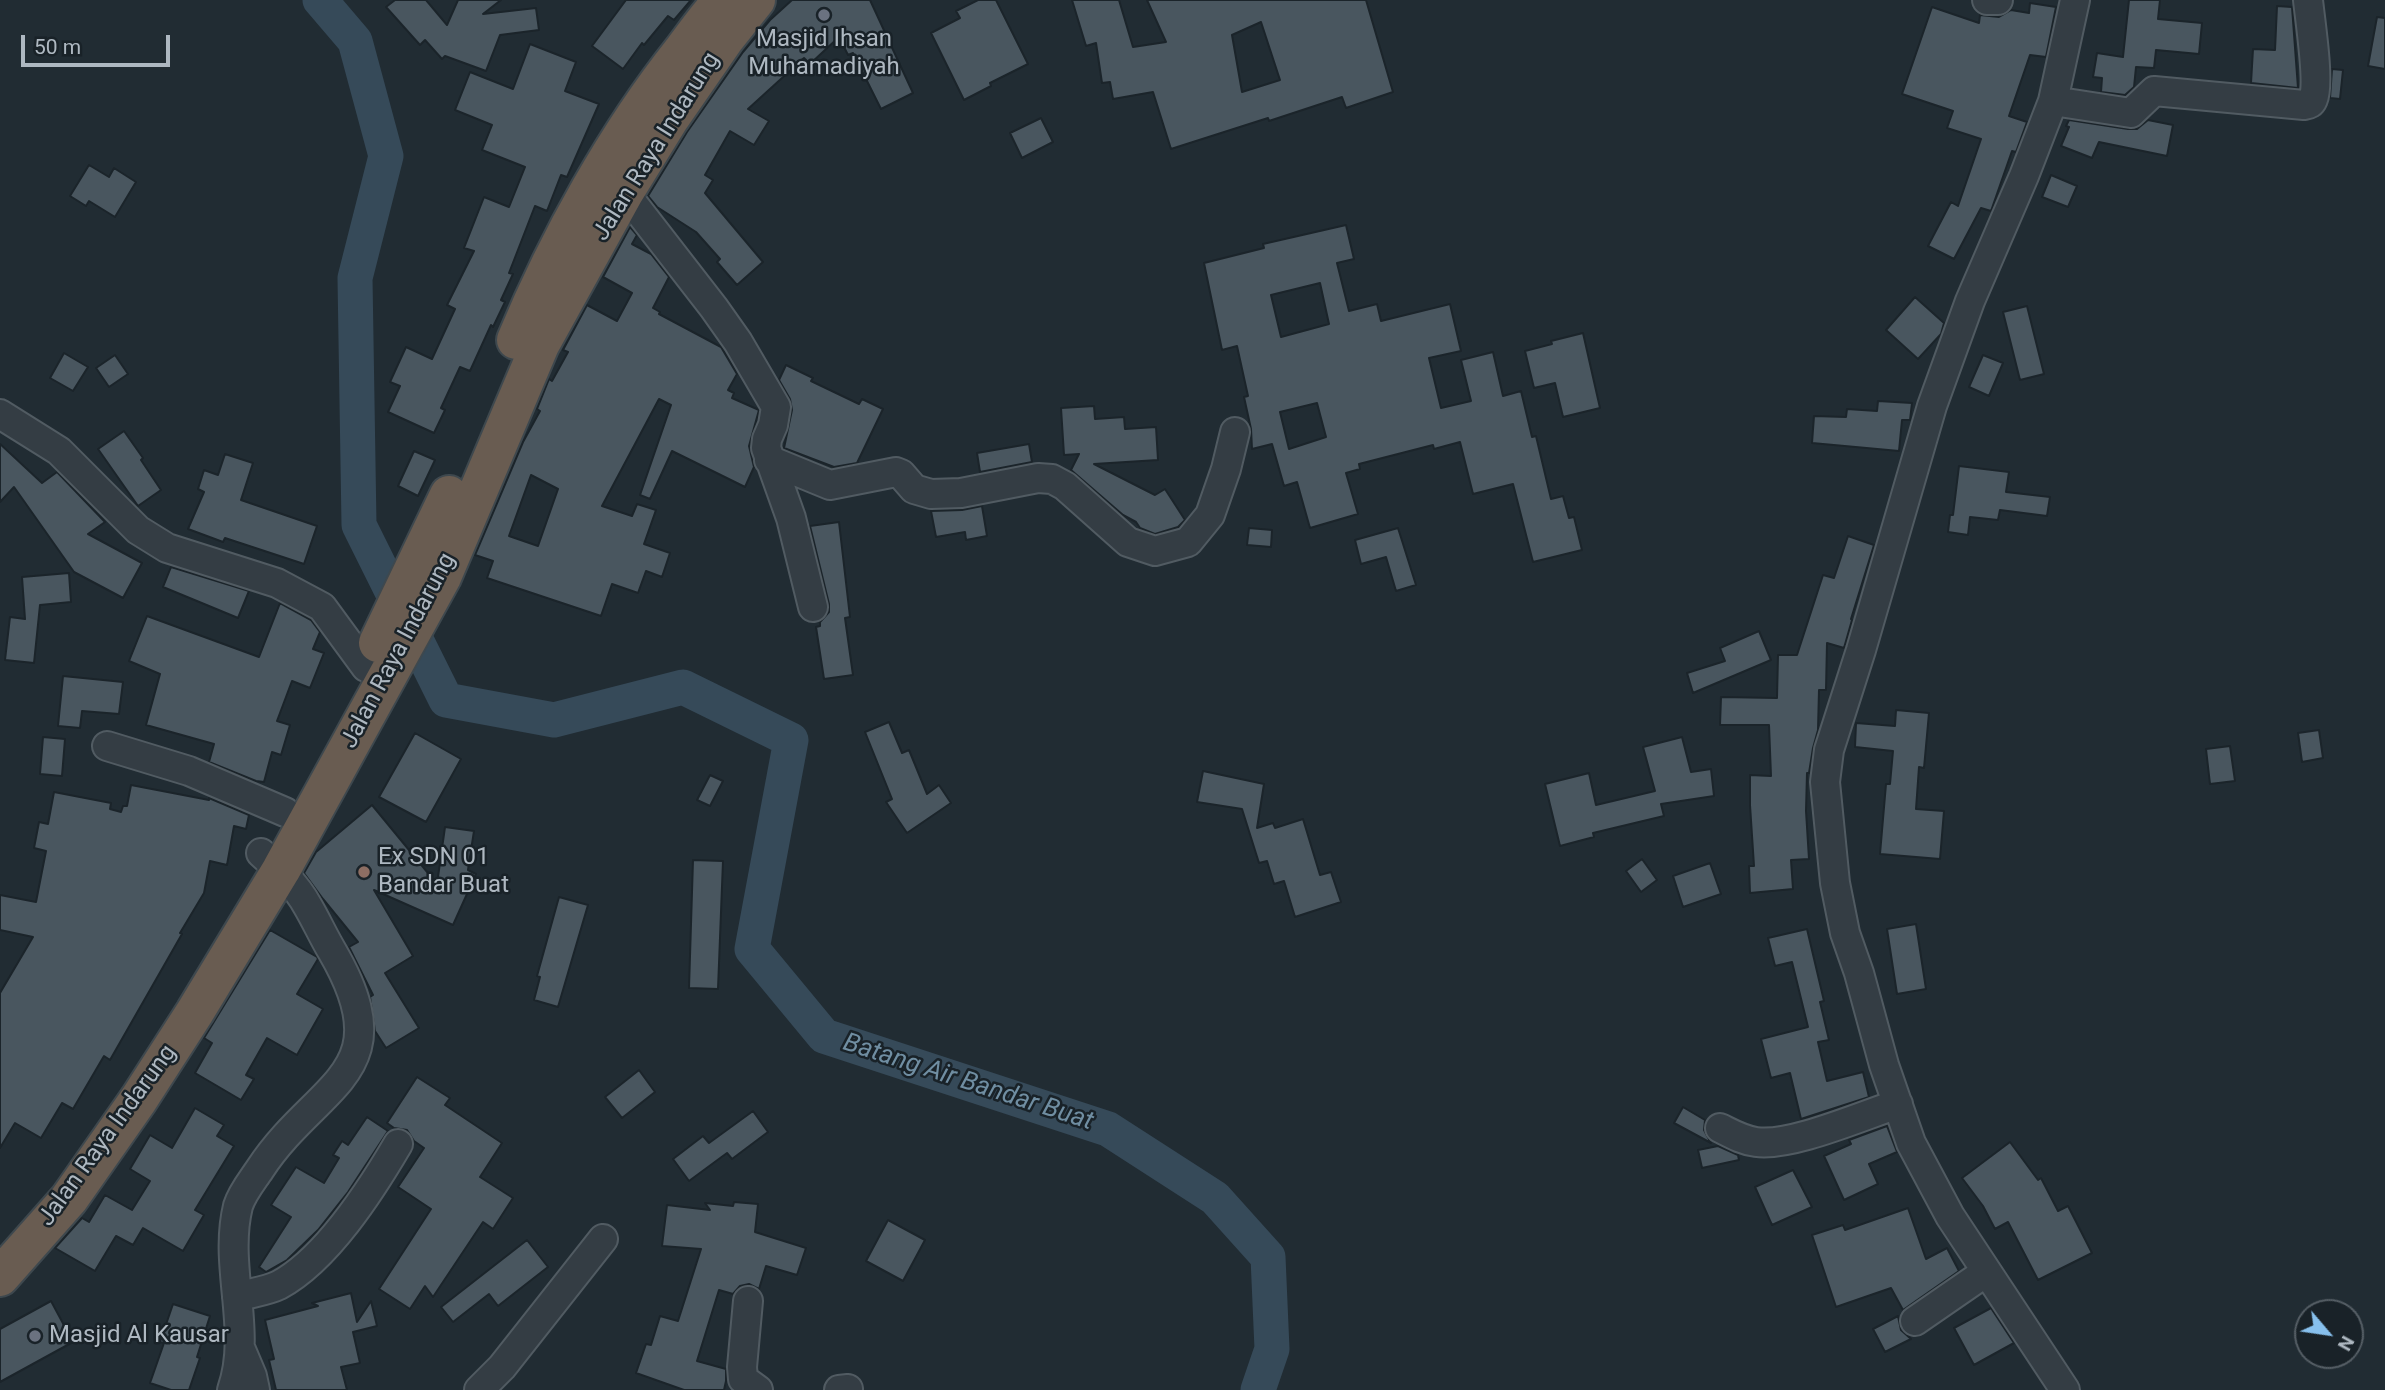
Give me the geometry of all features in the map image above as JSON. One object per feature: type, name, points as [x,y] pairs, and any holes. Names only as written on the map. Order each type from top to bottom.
[{"type":"highway","name":"Jalan Raya Indarung","points":[[0,1241],[131,1070],[271,862],[285,811],[376,664],[442,577],[649,92],[723,0]]},
{"type":"highway","name":"Jalan Raya Indarung","points":[[0,1277],[69,1199],[139,1099],[195,1012],[376,664],[520,330],[559,250],[614,179],[669,120],[725,39],[756,0]]},
{"type":"street","points":[[1987,0],[1998,0]]},
{"type":"street","points":[[2065,1390],[1950,1216],[1910,1143],[1842,920],[1835,883],[1825,782],[1829,750],[1932,406],[1970,301],[2025,176],[2053,102],[2075,0]]},
{"type":"street","points":[[2053,102],[2131,113],[2154,91],[2304,106],[2314,96],[2315,81],[2308,0]]},
{"type":"street","points":[[614,179],[738,342],[776,407],[767,439],[769,460],[791,518],[813,607]]},
{"type":"street","points":[[0,414],[59,451],[138,530],[167,548],[276,583],[322,607],[376,664]]},
{"type":"street","points":[[769,460],[830,485],[896,472],[901,474],[909,486],[930,494],[961,493],[1038,478],[1052,479],[1065,486],[1128,542],[1155,551],[1188,542],[1210,515],[1235,432]]},
{"type":"street","points":[[107,746],[189,771],[285,811]]},
{"type":"street","points":[[232,1390],[241,1350],[234,1243],[239,1203],[271,1153],[295,1125],[341,1081],[355,1057],[359,1040],[359,1025],[346,975],[306,903],[271,862]]},
{"type":"street","points":[[1720,1128],[1740,1139],[1758,1143],[1783,1142],[1898,1104]]},
{"type":"street","points":[[237,1297],[278,1285],[316,1257],[374,1185],[398,1144]]},
{"type":"street","points":[[479,1390],[502,1367],[603,1239]]},
{"type":"street","points":[[1915,1321],[1986,1272]]},
{"type":"street","points":[[748,1301],[743,1379],[758,1390]]},
{"type":"street","points":[[241,1350],[255,1390]]},
{"type":"building","points":[[395,0],[426,0],[447,25],[458,0],[501,0],[483,14],[536,8],[539,30],[500,35],[486,71],[445,56],[442,59],[425,40],[420,45],[386,7]]},
{"type":"building","points":[[626,0],[691,0],[674,20],[668,16],[644,45],[642,43],[623,69],[592,46]]},
{"type":"building","points":[[792,0],[870,0],[913,93],[881,109],[853,53],[848,55],[839,37],[810,64],[804,58],[748,109],[769,121],[754,145],[730,131],[705,175],[713,180],[705,193],[763,262],[737,285],[717,262],[720,259],[696,232],[657,207],[648,196],[687,132],[743,52],[770,20]]},
{"type":"building","points":[[978,0],[996,0],[1028,64],[964,100],[931,33],[960,18],[956,11]]},
{"type":"building","points":[[1072,0],[1119,0],[1133,47],[1166,42],[1147,0],[1366,0],[1393,92],[1346,108],[1342,97],[1171,149],[1153,92],[1113,99],[1110,82],[1102,83],[1096,43],[1086,46]],"holes":[[[1261,22],[1280,80],[1242,92],[1232,35]]]},
{"type":"building","points":[[2129,0],[2160,0],[2158,19],[2202,23],[2199,54],[2156,50],[2154,68],[2136,67],[2134,87],[2125,95],[2101,92],[2102,78],[2093,77],[2097,53],[2123,57]]},
{"type":"building","points":[[2030,3],[2056,7],[2046,57],[2030,55],[2009,116],[2027,122],[2016,152],[2012,151],[1991,211],[1981,208],[1954,259],[1928,246],[1951,202],[1958,206],[1981,139],[1947,128],[1953,111],[1902,94],[1932,7],[1979,23],[1980,15],[1999,17],[2011,10],[2029,13]]},
{"type":"building","points":[[2277,6],[2292,7],[2298,88],[2251,83],[2253,49],[2275,50]]},
{"type":"building","points":[[2377,17],[2385,18],[2385,69],[2368,66]]},
{"type":"building","points":[[530,44],[576,62],[565,91],[599,104],[567,177],[561,175],[547,211],[535,206],[509,273],[513,274],[501,300],[505,302],[470,371],[460,367],[441,408],[445,410],[434,433],[388,412],[400,386],[390,382],[406,347],[432,359],[455,309],[447,305],[474,251],[464,248],[484,197],[509,207],[525,167],[482,150],[492,125],[455,110],[470,72],[513,89]]},
{"type":"building","points":[[2332,69],[2343,70],[2340,99],[2330,98]]},
{"type":"building","points":[[1041,118],[1053,142],[1022,158],[1010,133]]},
{"type":"building","points":[[2069,120],[2128,129],[2137,129],[2148,120],[2173,125],[2167,156],[2099,142],[2092,158],[2061,146]]},
{"type":"building","points":[[89,165],[109,177],[114,168],[136,182],[115,217],[89,201],[86,206],[70,196]]},
{"type":"building","points":[[2051,175],[2077,186],[2068,207],[2042,197]]},
{"type":"building","points":[[1346,225],[1354,259],[1337,263],[1349,311],[1377,304],[1381,321],[1450,304],[1461,351],[1429,358],[1441,408],[1471,401],[1461,360],[1493,352],[1503,396],[1521,391],[1532,437],[1536,436],[1551,499],[1563,496],[1569,518],[1574,517],[1582,550],[1533,562],[1513,484],[1473,494],[1460,442],[1434,449],[1433,445],[1359,464],[1360,469],[1346,473],[1358,514],[1310,528],[1297,482],[1284,486],[1272,444],[1252,449],[1244,397],[1248,396],[1237,346],[1222,350],[1204,263],[1264,248],[1263,244]],"holes":[[[1320,283],[1329,324],[1281,337],[1271,295]],[[1317,403],[1326,437],[1289,449],[1280,412]]]},
{"type":"building","points":[[630,227],[637,235],[632,244],[651,254],[669,277],[653,308],[660,312],[659,314],[721,347],[737,374],[728,390],[734,393],[732,398],[759,410],[749,446],[754,467],[745,487],[672,451],[650,499],[640,495],[671,405],[659,399],[602,506],[632,516],[637,504],[656,510],[644,544],[670,553],[662,577],[646,571],[638,593],[612,584],[601,616],[487,578],[493,561],[475,555],[523,442],[540,411],[537,409],[549,379],[552,381],[568,352],[563,350],[587,305],[617,321],[632,293],[603,277]],"holes":[[[531,475],[558,489],[538,546],[509,536]]]},
{"type":"building","points":[[1915,297],[1944,323],[1941,334],[1918,359],[1886,330]]},
{"type":"building","points":[[2027,306],[2044,374],[2020,380],[2003,312]]},
{"type":"building","points":[[1583,333],[1600,408],[1563,417],[1555,383],[1534,388],[1525,351]]},
{"type":"building","points":[[64,353],[88,367],[73,391],[50,378]]},
{"type":"building","points":[[115,355],[128,374],[109,387],[96,368]]},
{"type":"building","points":[[1983,355],[2003,363],[1989,396],[1969,387]]},
{"type":"building","points":[[786,365],[813,378],[811,381],[859,404],[862,399],[883,409],[857,463],[834,467],[784,448],[792,410],[790,399],[779,380]]},
{"type":"building","points":[[1878,401],[1912,403],[1910,420],[1902,420],[1899,451],[1812,443],[1814,416],[1846,417],[1847,409],[1877,411]]},
{"type":"building","points":[[1094,406],[1095,419],[1124,417],[1125,429],[1156,427],[1158,460],[1094,464],[1155,495],[1165,489],[1185,520],[1178,527],[1155,534],[1140,528],[1071,470],[1079,454],[1064,455],[1061,408]]},
{"type":"building","points":[[124,431],[161,490],[138,506],[98,449]]},
{"type":"building","points":[[0,444],[42,483],[57,472],[105,522],[88,534],[142,563],[123,598],[74,572],[14,487],[0,502]]},
{"type":"building","points":[[1029,444],[1032,462],[980,472],[977,453]]},
{"type":"building","points":[[414,451],[435,460],[418,496],[398,486]]},
{"type":"building","points":[[225,454],[253,463],[241,500],[317,526],[304,564],[225,538],[223,542],[188,529],[204,492],[198,489],[204,470],[218,475]]},
{"type":"building","points":[[1959,466],[2009,472],[2006,492],[2050,497],[2047,516],[2000,510],[1998,520],[1970,517],[1968,535],[1948,532],[1950,515],[1953,515]]},
{"type":"building","points":[[982,506],[987,536],[966,540],[965,532],[936,537],[931,511]]},
{"type":"building","points":[[839,522],[850,617],[845,618],[853,675],[824,679],[816,627],[820,626],[820,622],[829,612],[829,604],[810,526]]},
{"type":"building","points":[[1249,528],[1272,530],[1271,547],[1247,545]]},
{"type":"building","points":[[1398,528],[1416,585],[1396,591],[1386,557],[1361,564],[1355,540]]},
{"type":"building","points":[[1848,536],[1874,545],[1844,648],[1827,643],[1826,690],[1819,690],[1818,730],[1807,773],[1809,859],[1791,860],[1793,889],[1750,893],[1749,866],[1754,866],[1750,775],[1771,776],[1769,725],[1720,725],[1721,697],[1777,698],[1778,655],[1797,655],[1823,575],[1834,578]]},
{"type":"building","points":[[171,567],[249,591],[238,618],[163,587]]},
{"type":"building","points":[[69,573],[71,602],[40,605],[34,663],[5,660],[10,617],[25,619],[22,577]]},
{"type":"building","points":[[280,603],[311,620],[320,632],[313,649],[324,653],[310,688],[292,681],[277,721],[290,725],[281,755],[272,752],[264,782],[209,762],[214,744],[146,725],[160,674],[129,661],[147,616],[259,657]]},
{"type":"building","points":[[1759,631],[1771,660],[1693,693],[1687,673],[1725,661],[1720,648]]},
{"type":"building","points":[[63,676],[123,682],[119,714],[82,711],[80,728],[58,726]]},
{"type":"building","points":[[1896,710],[1929,713],[1924,768],[1919,767],[1916,809],[1944,811],[1940,859],[1880,854],[1886,784],[1890,784],[1893,751],[1855,747],[1856,723],[1895,726]]},
{"type":"building","points":[[889,722],[902,753],[909,750],[927,794],[939,785],[951,803],[907,833],[886,802],[892,799],[865,732]]},
{"type":"building","points":[[2319,730],[2323,758],[2302,762],[2298,733]]},
{"type":"building","points":[[415,733],[461,759],[426,822],[379,797]]},
{"type":"building","points":[[43,737],[65,739],[62,776],[40,774]]},
{"type":"building","points":[[1682,737],[1691,772],[1711,769],[1714,796],[1661,804],[1664,816],[1593,833],[1594,837],[1560,846],[1545,784],[1589,773],[1596,805],[1655,791],[1643,747]]},
{"type":"building","points":[[2230,746],[2235,781],[2210,784],[2206,749]]},
{"type":"building","points":[[1203,771],[1264,784],[1257,828],[1273,823],[1275,828],[1303,819],[1320,875],[1331,872],[1341,902],[1295,917],[1284,881],[1274,884],[1267,861],[1259,863],[1242,809],[1197,802]]},
{"type":"building","points":[[710,775],[723,781],[710,806],[697,800]]},
{"type":"building","points":[[131,785],[209,798],[249,815],[246,829],[234,826],[227,865],[210,861],[204,893],[180,933],[182,934],[110,1060],[104,1056],[73,1109],[62,1103],[41,1138],[15,1123],[0,1148],[0,993],[33,937],[0,930],[0,895],[36,902],[46,851],[34,848],[39,822],[48,824],[54,792],[111,803],[110,809],[121,812],[123,806],[127,806]]},
{"type":"building","points":[[372,805],[437,884],[445,827],[474,831],[468,870],[476,874],[453,925],[374,890],[413,956],[385,973],[419,1028],[386,1048],[375,1031],[370,997],[373,995],[349,947],[358,942],[304,873],[316,852]]},
{"type":"building","points":[[1642,859],[1657,880],[1641,892],[1626,871]]},
{"type":"building","points":[[693,860],[723,861],[718,989],[689,988]]},
{"type":"building","points":[[1710,863],[1721,894],[1683,907],[1673,876]]},
{"type":"building","points":[[559,897],[588,905],[558,1007],[534,1000],[540,977],[537,976]]},
{"type":"building","points":[[1916,924],[1926,989],[1897,994],[1887,929]]},
{"type":"building","points":[[1807,929],[1824,1001],[1820,1002],[1829,1040],[1818,1042],[1827,1081],[1863,1072],[1869,1097],[1801,1119],[1790,1073],[1771,1078],[1761,1039],[1808,1027],[1792,962],[1775,966],[1768,938]]},
{"type":"building","points":[[270,930],[317,957],[297,994],[323,1009],[297,1055],[267,1038],[246,1075],[254,1079],[241,1100],[195,1073],[212,1043],[204,1038]]},
{"type":"building","points":[[639,1070],[655,1092],[622,1118],[605,1097]]},
{"type":"building","points":[[417,1077],[450,1098],[445,1105],[502,1143],[480,1177],[513,1198],[493,1229],[483,1222],[433,1297],[425,1286],[410,1309],[379,1289],[431,1209],[398,1187],[424,1148],[414,1141],[407,1130],[394,1128],[387,1123]]},
{"type":"building","points":[[1683,1107],[1705,1120],[1704,1130],[1711,1143],[1674,1123]]},
{"type":"building","points":[[195,1108],[224,1125],[217,1136],[234,1146],[195,1210],[204,1215],[183,1251],[143,1228],[133,1245],[116,1236],[95,1271],[55,1248],[82,1218],[89,1222],[105,1195],[132,1210],[150,1181],[130,1169],[150,1135],[172,1148]]},
{"type":"building","points":[[753,1111],[768,1132],[732,1159],[727,1153],[689,1181],[673,1159],[703,1136],[709,1143]]},
{"type":"building","points":[[367,1117],[388,1131],[348,1192],[318,1230],[287,1260],[266,1272],[259,1267],[291,1217],[271,1205],[296,1167],[324,1183],[339,1158],[333,1155],[342,1141],[348,1145]]},
{"type":"building","points":[[1887,1126],[1897,1152],[1869,1164],[1878,1184],[1844,1200],[1824,1156],[1851,1144],[1849,1140]]},
{"type":"building","points":[[2010,1142],[2038,1180],[2041,1178],[2058,1211],[2068,1206],[2092,1253],[2038,1280],[2008,1222],[1995,1229],[1983,1206],[1962,1178]]},
{"type":"building","points":[[1718,1146],[1738,1155],[1739,1160],[1702,1168],[1698,1150]]},
{"type":"building","points":[[1793,1170],[1812,1207],[1772,1225],[1755,1187]]},
{"type":"building","points":[[734,1202],[758,1204],[755,1232],[806,1248],[797,1275],[766,1266],[759,1289],[749,1284],[740,1286],[733,1294],[719,1290],[697,1361],[726,1369],[724,1390],[684,1390],[636,1373],[646,1344],[651,1345],[660,1316],[678,1321],[701,1249],[662,1246],[667,1205],[710,1210],[705,1203],[733,1206]]},
{"type":"building","points":[[1908,1208],[1926,1259],[1947,1248],[1959,1271],[1903,1310],[1891,1288],[1836,1307],[1812,1235],[1843,1225],[1845,1230]]},
{"type":"building","points":[[888,1220],[925,1240],[903,1281],[866,1261]]},
{"type":"building","points":[[527,1240],[548,1267],[498,1306],[489,1294],[453,1322],[441,1307]]},
{"type":"building","points":[[351,1293],[357,1322],[371,1301],[377,1326],[353,1332],[360,1363],[341,1367],[347,1390],[276,1390],[269,1360],[274,1359],[265,1320],[318,1306],[312,1303]]},
{"type":"building","name":"Masjid Al Kausar","points":[[51,1301],[73,1342],[0,1382],[0,1329]]},
{"type":"building","points":[[173,1304],[210,1316],[189,1390],[171,1390],[150,1383],[164,1343],[160,1342]]},
{"type":"building","points":[[1991,1308],[2014,1343],[1974,1365],[1954,1328]]},
{"type":"building","points":[[1898,1316],[1901,1330],[1911,1339],[1885,1352],[1873,1329]]},
{"type":"waterway","name":"Batang Air Bandar Buat","points":[[320,0],[355,41],[386,156],[355,278],[359,525],[446,700],[554,720],[683,687],[791,740],[752,949],[824,1036],[1108,1129],[1215,1198],[1268,1257],[1272,1349],[1258,1390]]},
{"type":"place","name":"Masjid Ihsan Muhamadiyah","points":[[824,15]]},
{"type":"place","name":"Ex SDN 01 Bandar Buat","points":[[364,872]]},
{"type":"place","name":"Masjid Al Kausar","points":[[35,1336]]}]
